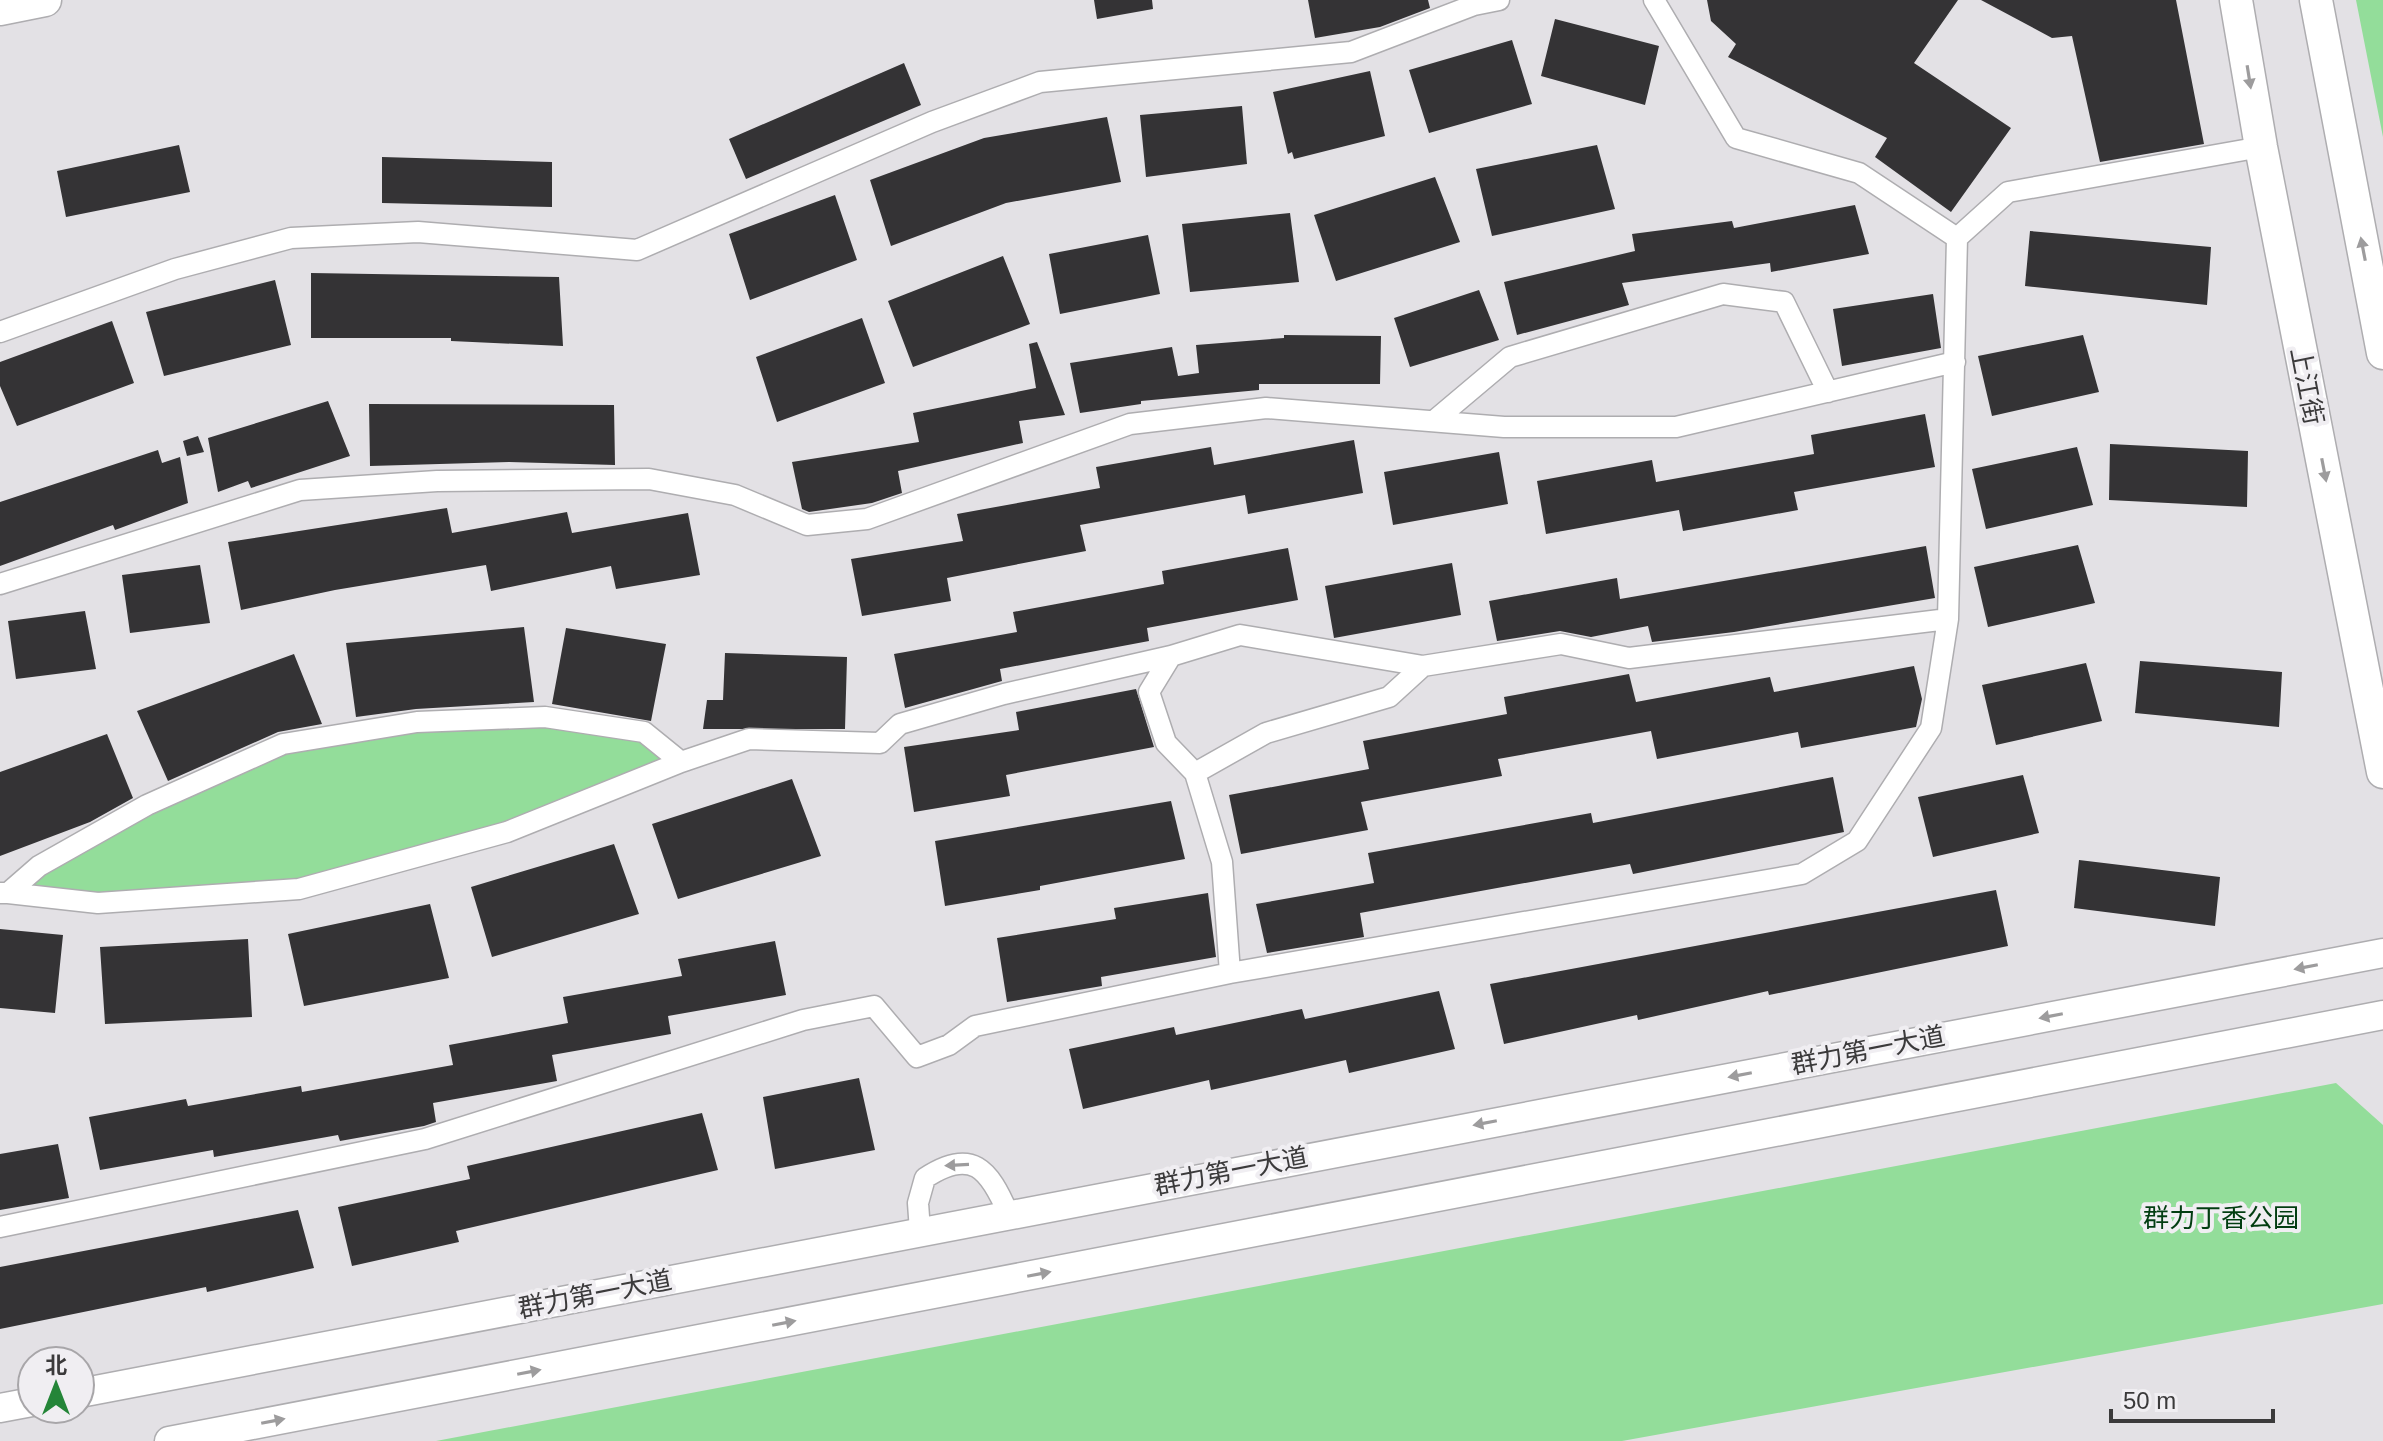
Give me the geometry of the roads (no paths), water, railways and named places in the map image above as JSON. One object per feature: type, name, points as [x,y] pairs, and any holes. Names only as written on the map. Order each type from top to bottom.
[{"type":"main road","points":[[0,9],[45,0]]},
{"type":"main road","name":"上江街","points":[[2236,0],[2261,147],[2383,772]]},
{"type":"main road","points":[[2316,0],[2383,353]]},
{"type":"main road","name":"群力第一大道","points":[[96,1390],[1008,1213],[2383,953]]},
{"type":"main road","points":[[169,1441],[2383,1015]]},
{"type":"street","points":[[0,332],[175,269],[291,238],[418,232],[637,250],[932,122],[1040,82],[1351,52],[1474,5],[1499,0]]},
{"type":"street","points":[[1654,0],[1736,138],[1859,173],[1957,238]]},
{"type":"street","points":[[0,1227],[425,1139],[803,1020],[874,1006],[917,1057],[949,1045],[975,1026],[1230,973],[1802,874],[1857,841],[1931,728],[1948,619],[1957,238],[2008,192],[2261,147]]},
{"type":"street","points":[[1434,421],[1510,357],[1723,294],[1784,302],[1828,392]]},
{"type":"street","points":[[0,584],[300,490],[437,481],[649,479],[735,495],[807,525],[867,519],[1130,424],[1266,408],[1504,427],[1676,427],[1955,362]]},
{"type":"street","points":[[4,893],[98,903],[299,889],[507,832],[681,762],[749,739],[880,743],[900,724],[1004,694],[1171,656],[1240,635],[1423,666],[1561,644],[1629,658],[1948,619]]},
{"type":"street","points":[[1171,656],[1149,692],[1166,743],[1195,773],[1222,862],[1230,973]]},
{"type":"street","points":[[1195,773],[1266,733],[1389,697],[1423,666]]},
{"type":"street","points":[[4,893],[39,866],[147,805],[283,744],[417,722],[545,717],[644,732],[681,762]]},
{"type":"street","points":[[920,1231],[918,1203],[925,1178],[948,1163],[974,1165],[995,1183],[1008,1213]]},
{"type":"park label","name":"群力丁香公园","points":[[2221,1218]]}]
